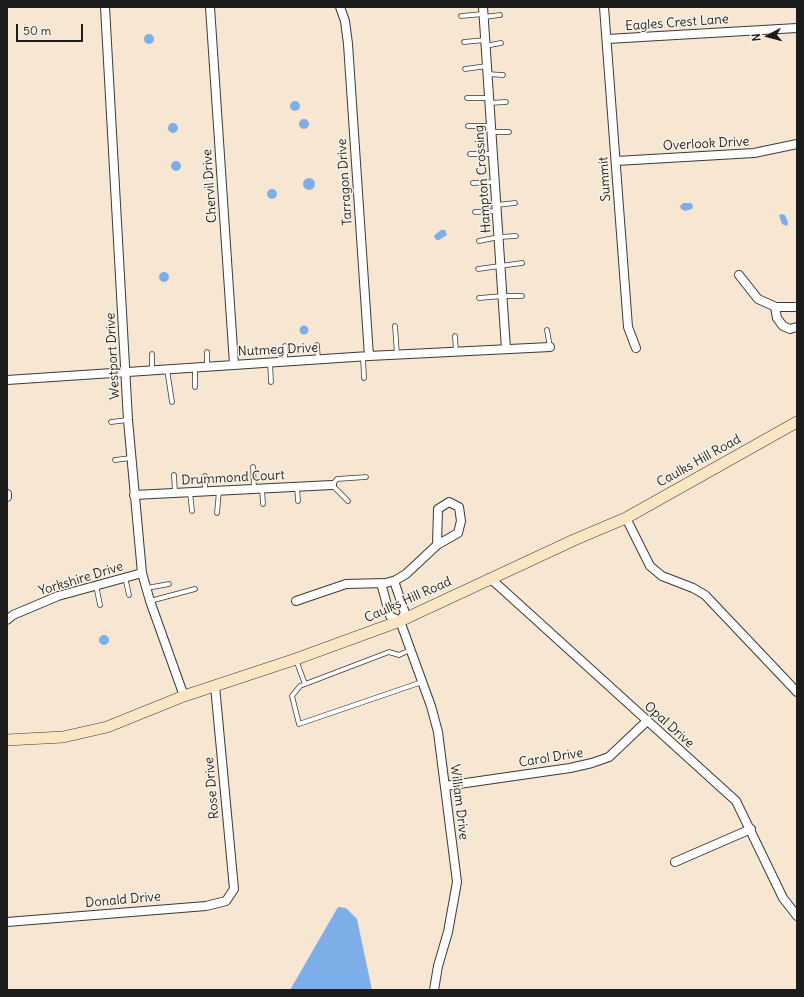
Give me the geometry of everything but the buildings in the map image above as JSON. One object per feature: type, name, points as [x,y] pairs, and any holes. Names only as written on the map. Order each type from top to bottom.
[{"type":"main road","name":"Caulks Hill Road","points":[[7,740],[63,737],[107,727],[184,696],[296,659],[400,622],[490,578],[626,518],[797,422]]},
{"type":"street","name":"Westport Drive","points":[[105,7],[128,420],[142,573],[150,601],[184,696]]},
{"type":"street","name":"Chervil Drive","points":[[210,7],[234,364]]},
{"type":"street","name":"Tarragon Drive","points":[[340,7],[345,21],[348,44],[366,356]]},
{"type":"street","name":"Summit","points":[[604,7],[628,328],[636,348]]},
{"type":"street","name":"Hampton Crossing","points":[[483,12],[506,349]]},
{"type":"street","name":"Eagles Crest Lane","points":[[607,39],[797,28]]},
{"type":"street","name":"Overlook Drive","points":[[616,161],[754,153],[797,144]]},
{"type":"street","points":[[739,275],[758,299],[774,307],[797,307]]},
{"type":"street","points":[[774,307],[777,318],[783,326],[790,329],[797,327]]},
{"type":"street","name":"Nutmeg Drive","points":[[7,380],[234,364],[550,347]]},
{"type":"street","name":"Drummond Court","points":[[134,495],[332,485]]},
{"type":"street","points":[[296,601],[346,584],[394,581],[406,574],[437,545],[458,533],[461,521],[459,507],[449,502],[438,509],[437,545]]},
{"type":"street","points":[[626,518],[650,566],[662,576],[693,588],[705,595],[797,692]]},
{"type":"street","name":"Yorkshire Drive","points":[[7,620],[13,615],[58,596],[142,573]]},
{"type":"street","name":"Opal Drive","points":[[490,578],[736,801],[783,898],[797,916]]},
{"type":"street","points":[[381,583],[390,616],[400,622],[405,613],[394,581]]},
{"type":"street","name":"William Drive","points":[[400,622],[411,650],[438,732],[457,882],[448,932],[438,966],[434,990]]},
{"type":"street","name":"Rose Drive","points":[[215,686],[234,889]]},
{"type":"street","name":"Carol Drive","points":[[445,786],[570,768],[592,763],[609,757],[647,720]]},
{"type":"street","points":[[676,862],[750,829]]},
{"type":"street","name":"Donald Drive","points":[[7,922],[206,906],[226,901],[234,889]]},
{"type":"lane","points":[[461,16],[483,12],[500,15]]},
{"type":"lane","points":[[464,42],[500,44]]},
{"type":"lane","points":[[464,69],[487,70],[503,75]]},
{"type":"lane","points":[[467,98],[506,102]]},
{"type":"lane","points":[[468,126],[509,132]]},
{"type":"lane","points":[[470,154],[493,154]]},
{"type":"lane","points":[[472,183],[495,182]]},
{"type":"lane","points":[[475,212],[515,204]]},
{"type":"lane","points":[[479,242],[499,237],[516,236]]},
{"type":"lane","points":[[478,269],[522,263]]},
{"type":"lane","points":[[479,298],[522,296]]},
{"type":"lane","points":[[395,326],[397,355]]},
{"type":"lane","points":[[547,330],[550,347]]},
{"type":"lane","points":[[455,336],[456,352]]},
{"type":"lane","points":[[317,345],[318,359]]},
{"type":"lane","points":[[285,346],[285,361]]},
{"type":"lane","points":[[207,352],[207,366]]},
{"type":"lane","points":[[152,354],[152,370]]},
{"type":"lane","points":[[364,378],[366,356]]},
{"type":"lane","points":[[270,362],[271,382]]},
{"type":"lane","points":[[195,367],[195,387]]},
{"type":"lane","points":[[167,369],[172,402]]},
{"type":"lane","points":[[111,422],[128,420]]},
{"type":"lane","points":[[115,460],[131,458]]},
{"type":"lane","points":[[253,467],[263,504]]},
{"type":"lane","points":[[174,475],[175,493]]},
{"type":"lane","points":[[205,476],[206,491]]},
{"type":"lane","points":[[348,501],[332,485],[337,479],[366,477]]},
{"type":"lane","points":[[297,486],[298,500]]},
{"type":"lane","points":[[217,513],[219,491]]},
{"type":"lane","points":[[190,492],[192,511]]},
{"type":"lane","points":[[126,577],[129,595]]},
{"type":"lane","points":[[146,588],[169,584]]},
{"type":"lane","points":[[96,585],[100,605]]},
{"type":"lane","points":[[150,601],[195,589]]},
{"type":"lane","points":[[411,650],[399,655],[389,652],[300,686],[292,696],[299,724],[422,682]]},
{"type":"lane","points":[[296,659],[305,684]]},
{"type":"water","points":[[147,34],[151,34],[153,35],[153,43],[147,44],[144,41],[144,37]]},
{"type":"water","points":[[293,101],[297,101],[299,102],[299,110],[293,111],[290,108],[290,104]]},
{"type":"water","points":[[302,119],[306,119],[308,120],[308,128],[302,129],[299,126],[299,122]]},
{"type":"water","points":[[171,123],[175,123],[177,124],[177,132],[171,133],[168,130],[168,126]]},
{"type":"water","points":[[174,161],[178,161],[180,162],[180,170],[174,171],[171,168],[171,164]]},
{"type":"water","points":[[309,178],[313,180],[315,184],[313,188],[309,190],[305,188],[303,184],[305,180]]},
{"type":"water","points":[[270,189],[274,189],[276,190],[276,198],[270,199],[267,196],[267,192]]},
{"type":"water","points":[[683,203],[691,203],[693,206],[692,209],[685,211],[681,209],[680,206]]},
{"type":"water","points":[[779,215],[785,215],[788,222],[787,226],[782,224]]},
{"type":"water","points":[[441,230],[445,230],[447,235],[439,240],[436,240],[434,236]]},
{"type":"water","points":[[162,272],[166,272],[168,273],[168,281],[162,282],[159,279],[159,275]]},
{"type":"water","points":[[304,325],[309,330],[304,335],[299,330]]},
{"type":"water","points":[[102,635],[106,635],[108,636],[108,644],[102,645],[99,642],[99,638]]},
{"type":"water","points":[[338,907],[346,908],[357,919],[372,990],[290,990]]}]
